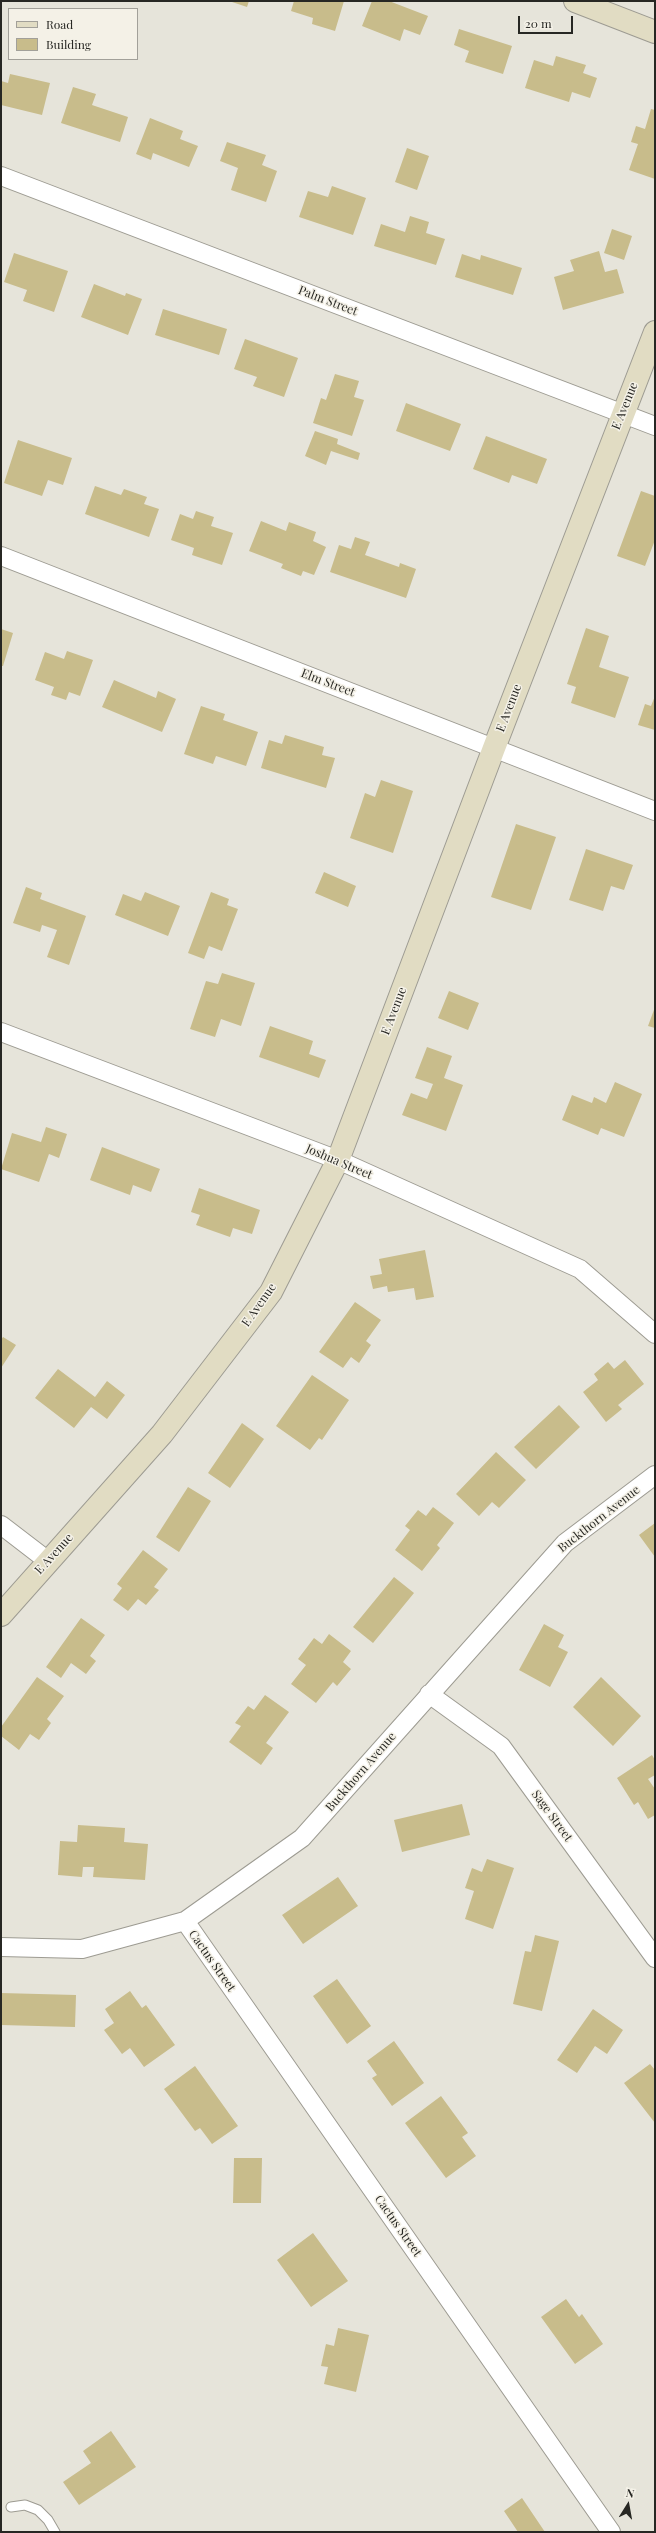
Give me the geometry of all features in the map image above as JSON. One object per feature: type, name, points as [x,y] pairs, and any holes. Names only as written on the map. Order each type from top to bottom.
[{"type":"street","points":[[575,1],[655,32]]},
{"type":"street","name":"Palm Street","points":[[1,176],[622,412],[655,426]]},
{"type":"street","name":"E Avenue","points":[[1,1614],[162,1434],[271,1292],[338,1160],[622,412],[655,332]]},
{"type":"street","name":"Elm Street","points":[[1,556],[655,811]]},
{"type":"street","name":"Joshua Street","points":[[1,1032],[338,1160],[580,1269],[655,1334]]},
{"type":"street","name":"Buckthorn Avenue","points":[[1,1946],[82,1949],[185,1921],[302,1838],[565,1543],[655,1475]]},
{"type":"street","points":[[1,1525],[48,1561]]},
{"type":"street","name":"Sage Street","points":[[429,1694],[501,1746],[655,1958]]},
{"type":"street","name":"Cactus Street","points":[[185,1921],[611,2532]]},
{"type":"lane","points":[[11,2508],[25,2506],[38,2510],[48,2520],[55,2532]]},
{"type":"building","points":[[229,1],[249,1],[247,7]]},
{"type":"building","points":[[294,1],[344,1],[335,31],[312,24],[313,18],[291,11]]},
{"type":"building","points":[[372,1],[389,1],[428,16],[420,35],[404,29],[400,41],[362,26]]},
{"type":"building","points":[[459,29],[512,46],[503,74],[465,62],[469,51],[454,45]]},
{"type":"building","points":[[556,56],[586,65],[583,73],[597,78],[590,98],[572,92],[569,102],[525,88],[534,60],[553,66]]},
{"type":"building","points":[[10,74],[50,83],[42,115],[1,105],[1,81],[8,83]]},
{"type":"building","points":[[73,87],[96,94],[92,105],[128,117],[120,142],[61,123]]},
{"type":"building","points":[[651,109],[655,110],[655,179],[629,170],[638,144],[631,142],[636,126],[645,129]]},
{"type":"building","points":[[150,118],[183,131],[180,139],[198,146],[189,167],[153,153],[151,160],[136,154]]},
{"type":"building","points":[[227,142],[266,155],[262,165],[277,171],[266,202],[231,190],[238,168],[220,161]]},
{"type":"building","points":[[407,148],[429,156],[417,190],[395,182]]},
{"type":"building","points":[[332,186],[366,198],[353,235],[299,217],[308,191],[328,197]]},
{"type":"building","points":[[410,216],[429,222],[426,233],[445,239],[436,265],[374,246],[381,224],[405,232]]},
{"type":"building","points":[[612,229],[632,236],[624,260],[604,253]]},
{"type":"building","points":[[599,251],[605,272],[617,269],[624,293],[563,310],[554,277],[574,271],[570,260]]},
{"type":"building","points":[[14,253],[68,271],[54,312],[23,301],[27,290],[4,282]]},
{"type":"building","points":[[462,254],[480,260],[481,255],[522,268],[513,295],[455,277]]},
{"type":"building","points":[[94,284],[125,296],[126,293],[142,299],[128,335],[81,317]]},
{"type":"building","points":[[163,309],[227,329],[219,355],[155,335]]},
{"type":"building","points":[[245,339],[298,358],[284,397],[253,386],[257,377],[234,369]]},
{"type":"building","points":[[335,374],[359,381],[354,397],[364,400],[352,436],[313,423],[321,398],[326,400]]},
{"type":"building","points":[[406,403],[461,424],[450,451],[396,431]]},
{"type":"building","points":[[315,431],[338,439],[337,444],[360,453],[358,460],[331,451],[326,465],[305,456]]},
{"type":"building","points":[[486,436],[547,459],[537,484],[512,475],[509,483],[473,469]]},
{"type":"building","points":[[18,440],[72,458],[63,485],[48,480],[42,496],[4,483]]},
{"type":"building","points":[[95,486],[121,495],[124,489],[147,497],[144,504],[159,509],[149,537],[85,514]]},
{"type":"building","points":[[641,491],[655,496],[655,540],[645,566],[617,556]]},
{"type":"building","points":[[196,511],[214,517],[211,526],[233,533],[222,565],[192,555],[194,548],[171,540],[180,514],[193,519]]},
{"type":"building","points":[[261,521],[286,531],[289,522],[316,532],[313,541],[326,547],[314,575],[303,571],[301,576],[281,568],[283,564],[249,551]]},
{"type":"building","points":[[355,537],[370,542],[365,555],[399,567],[400,563],[416,569],[406,598],[330,572],[339,545],[351,549]]},
{"type":"building","points":[[586,628],[609,636],[599,667],[629,677],[615,718],[571,703],[576,687],[567,684]]},
{"type":"building","points":[[1,629],[13,633],[3,666],[1,666]]},
{"type":"building","points":[[67,651],[93,660],[80,696],[69,692],[66,700],[51,695],[54,687],[35,680],[45,652],[64,659]]},
{"type":"building","points":[[114,680],[156,698],[158,691],[176,699],[162,732],[102,707]]},
{"type":"building","points":[[655,696],[655,730],[638,725],[645,704],[651,706]]},
{"type":"building","points":[[201,706],[225,714],[223,720],[258,732],[246,766],[216,756],[213,764],[184,754]]},
{"type":"building","points":[[285,735],[324,747],[322,755],[335,758],[326,788],[261,768],[269,740],[282,744]]},
{"type":"building","points":[[381,780],[413,791],[393,853],[350,838],[365,793],[375,797]]},
{"type":"building","points":[[516,824],[556,837],[531,910],[491,897]]},
{"type":"building","points":[[586,849],[633,865],[624,890],[611,886],[603,911],[569,900]]},
{"type":"building","points":[[324,872],[356,886],[348,907],[315,893]]},
{"type":"building","points":[[26,887],[42,893],[40,899],[86,916],[69,965],[47,957],[57,930],[42,925],[40,932],[13,923]]},
{"type":"building","points":[[145,892],[180,906],[168,936],[115,915],[123,894],[141,901]]},
{"type":"building","points":[[211,892],[229,899],[227,905],[238,909],[222,951],[209,946],[204,959],[188,953]]},
{"type":"building","points":[[222,973],[255,983],[241,1026],[221,1019],[215,1037],[190,1029],[206,981],[218,984]]},
{"type":"building","points":[[449,991],[479,1003],[468,1030],[438,1018]]},
{"type":"building","points":[[655,1007],[655,1028],[648,1026]]},
{"type":"building","points":[[270,1026],[313,1041],[309,1054],[326,1060],[319,1078],[259,1057]]},
{"type":"building","points":[[427,1047],[452,1056],[444,1078],[463,1085],[446,1131],[402,1115],[411,1093],[427,1099],[433,1084],[415,1078]]},
{"type":"building","points":[[615,1082],[642,1094],[624,1137],[601,1128],[598,1135],[562,1120],[572,1095],[592,1103],[594,1097],[606,1103]]},
{"type":"building","points":[[46,1127],[67,1134],[59,1158],[49,1154],[39,1182],[1,1169],[12,1133],[41,1142]]},
{"type":"building","points":[[102,1147],[160,1169],[151,1192],[133,1185],[130,1195],[90,1180]]},
{"type":"building","points":[[199,1188],[260,1210],[252,1234],[233,1228],[230,1237],[196,1225],[200,1215],[191,1212]]},
{"type":"building","points":[[425,1250],[434,1297],[416,1300],[414,1288],[388,1292],[387,1286],[373,1289],[370,1276],[382,1274],[379,1259]]},
{"type":"building","points":[[355,1302],[381,1320],[366,1341],[371,1345],[359,1363],[351,1357],[343,1368],[319,1352]]},
{"type":"building","points":[[3,1337],[16,1345],[1,1368],[1,1340]]},
{"type":"building","points":[[625,1360],[644,1384],[618,1405],[622,1409],[606,1422],[583,1392],[598,1380],[594,1374],[608,1362],[614,1369]]},
{"type":"building","points":[[58,1369],[95,1397],[107,1381],[125,1395],[107,1419],[91,1407],[74,1428],[35,1398]]},
{"type":"building","points":[[312,1375],[349,1400],[322,1440],[319,1438],[310,1450],[276,1426]]},
{"type":"building","points":[[559,1405],[580,1427],[536,1469],[514,1447]]},
{"type":"building","points":[[242,1423],[264,1439],[230,1488],[208,1473]]},
{"type":"building","points":[[496,1452],[526,1480],[499,1508],[492,1502],[479,1516],[456,1494]]},
{"type":"building","points":[[188,1487],[211,1501],[179,1552],[156,1537]]},
{"type":"building","points":[[433,1507],[454,1523],[437,1545],[440,1548],[422,1571],[395,1550],[410,1530],[405,1526],[418,1510],[426,1516]]},
{"type":"building","points":[[655,1523],[655,1557],[639,1535]]},
{"type":"building","points":[[143,1550],[168,1569],[154,1587],[159,1590],[146,1605],[138,1599],[128,1611],[113,1600],[122,1588],[117,1584]]},
{"type":"building","points":[[394,1577],[414,1593],[373,1643],[353,1627]]},
{"type":"building","points":[[81,1618],[105,1635],[90,1656],[96,1661],[86,1674],[71,1663],[61,1678],[46,1667]]},
{"type":"building","points":[[544,1624],[564,1635],[558,1647],[568,1652],[550,1687],[519,1670]]},
{"type":"building","points":[[329,1634],[351,1651],[343,1662],[351,1669],[337,1686],[333,1682],[316,1703],[291,1684],[306,1665],[298,1659],[314,1638],[322,1644]]},
{"type":"building","points":[[37,1677],[64,1696],[47,1719],[51,1723],[39,1740],[30,1734],[19,1750],[1,1736],[1,1727]]},
{"type":"building","points":[[601,1677],[641,1716],[613,1746],[573,1707]]},
{"type":"building","points":[[265,1695],[289,1712],[266,1743],[273,1748],[261,1765],[229,1742],[241,1726],[235,1723],[248,1706],[254,1710]]},
{"type":"building","points":[[652,1755],[655,1760],[655,1775],[648,1779],[655,1789],[655,1815],[648,1819],[638,1802],[634,1805],[617,1778]]},
{"type":"building","points":[[462,1804],[470,1835],[402,1852],[394,1820]]},
{"type":"building","points":[[78,1825],[125,1828],[124,1842],[148,1844],[145,1880],[93,1877],[94,1867],[83,1867],[82,1877],[58,1875],[60,1841],[77,1842]]},
{"type":"building","points":[[487,1859],[514,1868],[493,1929],[465,1919],[474,1891],[465,1888],[472,1868],[482,1872]]},
{"type":"building","points":[[338,1877],[358,1906],[303,1944],[282,1915]]},
{"type":"building","points":[[535,1935],[559,1941],[542,2011],[513,2004],[525,1951],[531,1952]]},
{"type":"building","points":[[337,1979],[371,2026],[347,2044],[313,1996]]},
{"type":"building","points":[[130,1991],[142,2008],[146,2005],[175,2045],[144,2067],[130,2048],[122,2054],[104,2030],[114,2023],[105,2009]]},
{"type":"building","points":[[1,1993],[76,1995],[75,2027],[1,2025]]},
{"type":"building","points":[[593,2009],[623,2030],[607,2054],[595,2046],[577,2073],[557,2060]]},
{"type":"building","points":[[394,2041],[424,2083],[392,2106],[372,2078],[377,2075],[367,2061]]},
{"type":"building","points":[[650,2064],[655,2070],[655,2123],[624,2083]]},
{"type":"building","points":[[195,2066],[238,2126],[212,2144],[200,2128],[195,2131],[164,2089]]},
{"type":"building","points":[[441,2096],[468,2133],[462,2137],[476,2156],[446,2178],[405,2123]]},
{"type":"building","points":[[234,2158],[262,2158],[261,2203],[233,2203]]},
{"type":"building","points":[[313,2233],[348,2281],[311,2307],[277,2260]]},
{"type":"building","points":[[566,2299],[579,2317],[582,2314],[603,2344],[575,2364],[541,2317]]},
{"type":"building","points":[[338,2328],[369,2335],[356,2392],[324,2384],[328,2367],[321,2366],[326,2344],[334,2346]]},
{"type":"building","points":[[111,2431],[136,2467],[79,2505],[63,2482],[91,2463],[83,2451]]},
{"type":"building","points":[[522,2498],[545,2532],[518,2532],[504,2511]]}]
